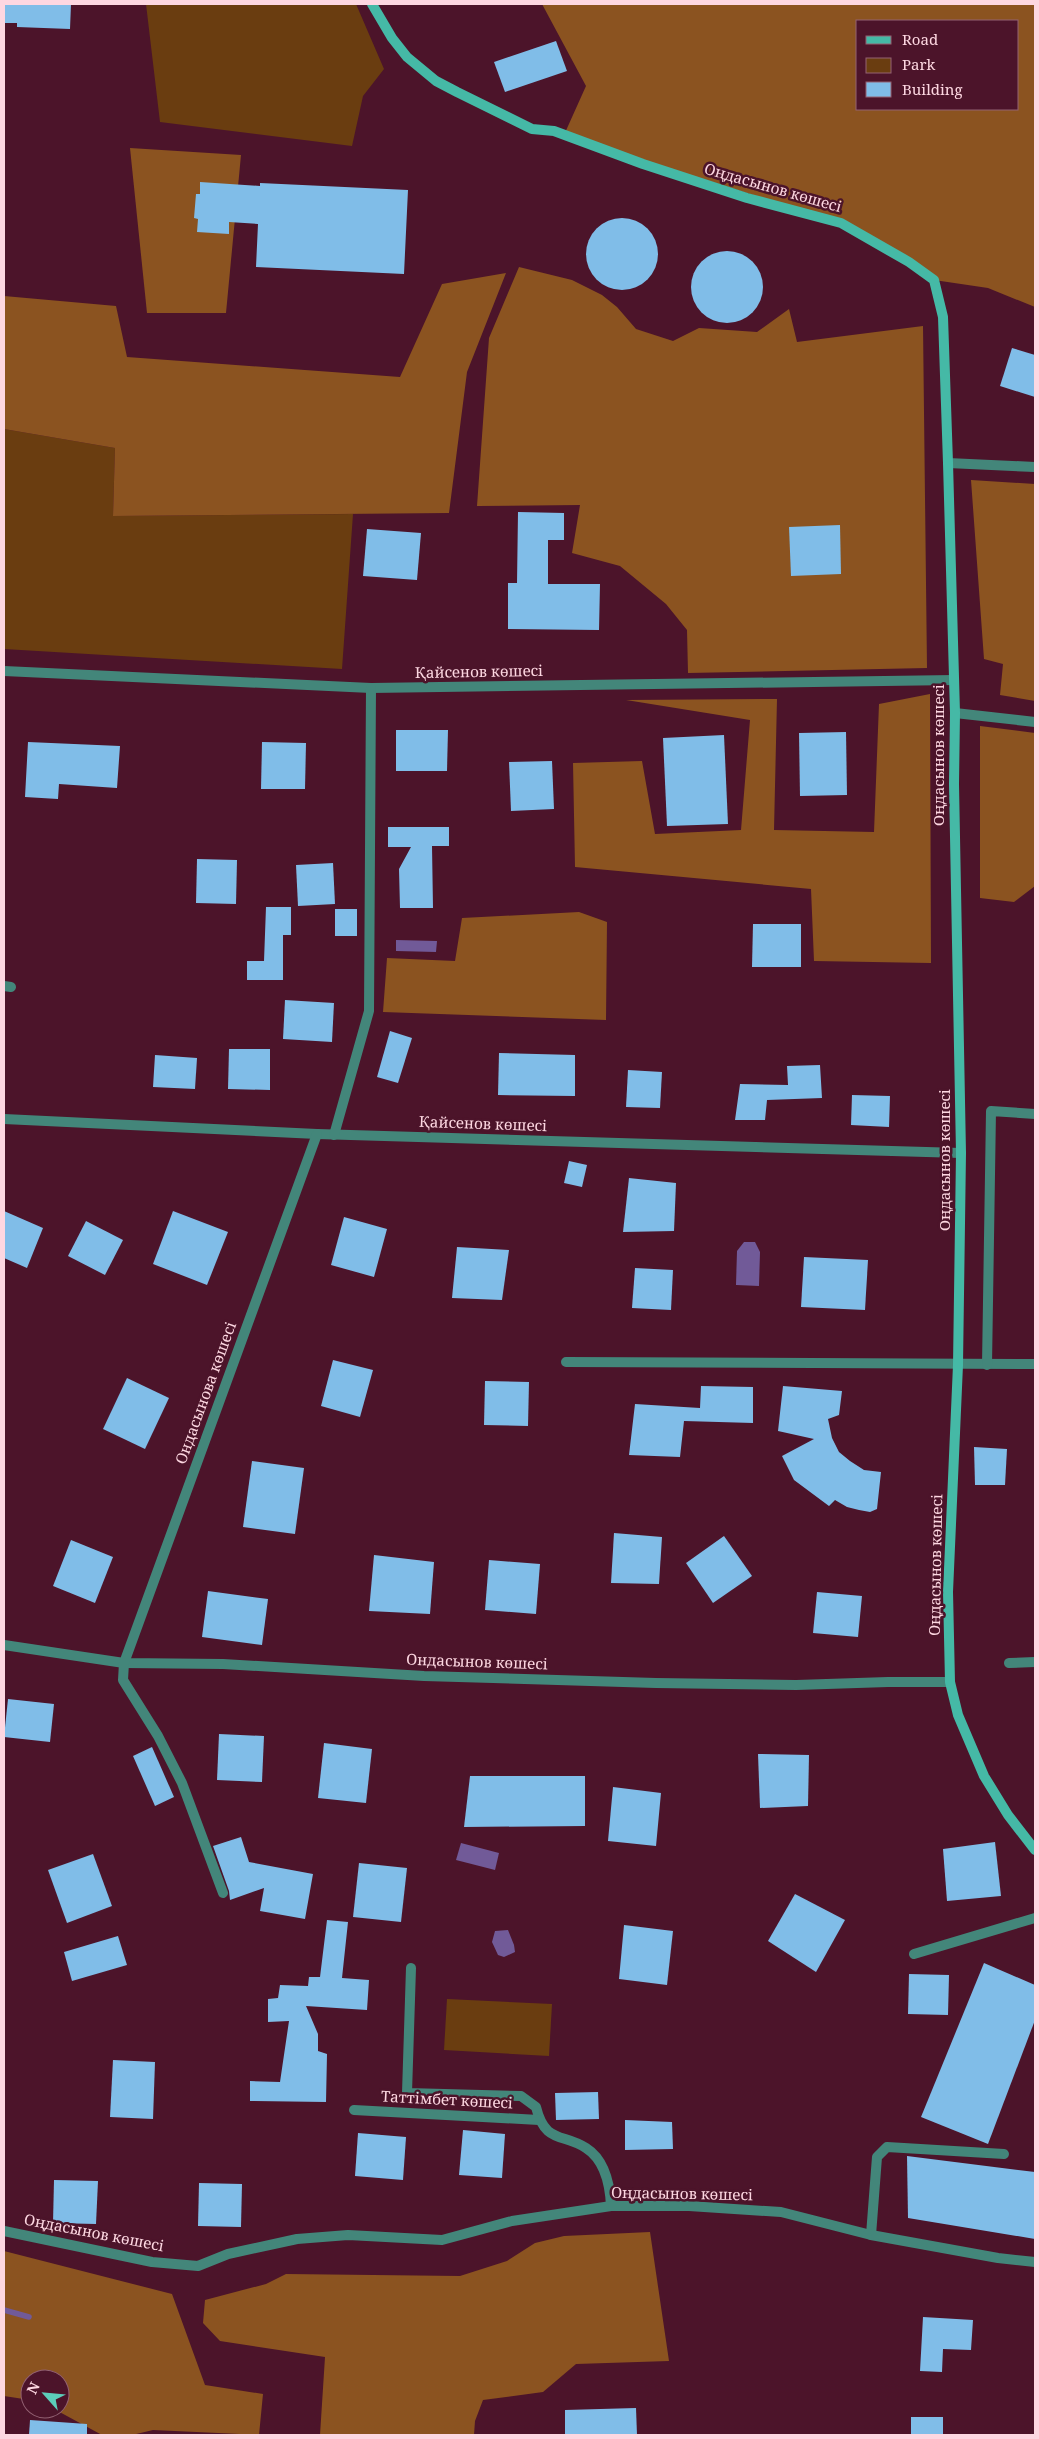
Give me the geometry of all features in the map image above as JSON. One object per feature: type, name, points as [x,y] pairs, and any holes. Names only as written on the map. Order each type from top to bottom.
[{"type":"street","name":"Оңдасынов көшесі","points":[[372,4],[392,38],[407,57],[436,82],[532,129],[554,131],[643,164],[747,198],[841,223],[909,262],[934,280],[942,317],[948,463],[955,713],[954,784],[961,1153],[958,1365],[948,1592],[950,1682],[958,1716],[984,1776],[1008,1815],[1035,1850]]},
{"type":"street","points":[[948,463],[1035,467]]},
{"type":"street","name":"Қайсенов көшесі","points":[[4,671],[371,688],[954,680]]},
{"type":"street","points":[[334,1135],[370,1011],[371,688]]},
{"type":"street","points":[[955,713],[1035,722]]},
{"type":"street","points":[[988,1365],[991,1110],[1035,1114]]},
{"type":"street","name":"Қайсенов көшесі","points":[[4,1118],[334,1135],[961,1153]]},
{"type":"street","name":"Ондасынова көшесі","points":[[124,1663],[317,1134]]},
{"type":"street","points":[[566,1362],[1035,1364]]},
{"type":"street","name":"Ондасынов көшесі","points":[[4,1645],[124,1663],[223,1664],[424,1676],[796,1685],[950,1682]]},
{"type":"street","points":[[1009,1663],[1035,1662]]},
{"type":"street","points":[[124,1663],[123,1680],[158,1736],[182,1784],[223,1894]]},
{"type":"street","points":[[914,1954],[1035,1918]]},
{"type":"street","points":[[411,1968],[407,2093],[521,2096],[536,2107],[539,2120],[555,2137],[586,2148],[598,2160],[609,2184],[611,2206]]},
{"type":"street","name":"Таттімбет көшесі","points":[[354,2110],[539,2120]]},
{"type":"street","points":[[871,2235],[877,2157],[887,2147],[1004,2154]]},
{"type":"street","name":"Оңдасынов көшесі","points":[[4,2231],[152,2262],[198,2266],[228,2254],[297,2239],[348,2235],[442,2240],[512,2221],[611,2206],[689,2206],[781,2212],[871,2235],[998,2258],[1035,2262]]},
{"type":"green space","points":[[146,4],[356,4],[384,69],[363,96],[352,146],[160,122]]},
{"type":"green space","points":[[4,429],[115,448],[113,516],[353,514],[342,669],[4,649]]},
{"type":"green space","points":[[447,1999],[552,2004],[549,2056],[444,2050]]},
{"type":"shaded area","points":[[542,4],[1035,4],[1035,307],[988,288],[934,280],[841,223],[564,135],[586,86]]},
{"type":"shaded area","points":[[130,148],[241,155],[226,313],[147,313]]},
{"type":"shaded area","points":[[519,267],[572,280],[602,295],[617,307],[636,329],[673,341],[699,328],[757,332],[789,309],[797,342],[923,326],[927,668],[688,673],[687,630],[666,604],[620,566],[572,553],[580,505],[477,506],[489,338]]},
{"type":"shaded area","points":[[506,273],[467,372],[449,513],[113,516],[115,448],[4,429],[4,296],[116,306],[127,357],[400,377],[442,284]]},
{"type":"shaded area","points":[[971,480],[1035,484],[1035,701],[1000,695],[1003,664],[984,659]]},
{"type":"shaded area","points":[[930,694],[931,963],[814,961],[811,889],[575,867],[573,763],[642,761],[655,834],[741,830],[750,720],[626,700],[777,699],[774,830],[874,832],[879,704]]},
{"type":"shaded area","points":[[980,726],[1035,733],[1035,886],[1014,902],[980,898]]},
{"type":"shaded area","points":[[579,912],[607,922],[606,1020],[383,1012],[387,958],[455,961],[462,918]]},
{"type":"shaded area","points":[[396,940],[437,941],[436,952],[396,951]]},
{"type":"shaded area","points":[[744,1242],[755,1242],[760,1252],[759,1286],[736,1285],[737,1251]]},
{"type":"shaded area","points":[[461,1843],[499,1853],[495,1870],[456,1860]]},
{"type":"shaded area","points":[[508,1930],[515,1952],[504,1957],[498,1955],[492,1942],[495,1931]]},
{"type":"shaded area","points":[[650,2232],[669,2361],[576,2364],[543,2392],[483,2400],[475,2421],[474,2435],[320,2435],[325,2357],[220,2341],[203,2323],[205,2300],[266,2284],[286,2274],[460,2276],[507,2261],[535,2243],[564,2236]]},
{"type":"shaded area","points":[[4,2251],[172,2294],[205,2385],[263,2394],[259,2435],[153,2430],[132,2435],[102,2435],[70,2418],[70,2369],[20,2369],[20,2398],[4,2396]]},
{"type":"building","points":[[4,4],[71,4],[70,29],[17,27],[17,23],[4,23]]},
{"type":"building","points":[[556,41],[567,71],[505,92],[494,62]]},
{"type":"building","points":[[200,182],[260,186],[260,183],[408,190],[404,274],[256,267],[258,224],[229,222],[229,234],[197,232],[198,219],[194,218],[196,194],[200,194]]},
{"type":"building","points":[[629,218],[648,228],[656,240],[658,254],[656,268],[648,280],[636,288],[615,290],[596,280],[588,268],[586,247],[596,228],[608,220]]},
{"type":"building","points":[[734,251],[753,261],[761,273],[763,287],[761,301],[753,313],[741,321],[720,323],[701,313],[693,301],[691,280],[701,261],[713,253]]},
{"type":"building","points":[[1012,348],[1035,355],[1035,397],[1000,386]]},
{"type":"building","points":[[518,512],[564,513],[564,540],[548,540],[548,584],[600,584],[599,630],[508,629],[508,583],[517,583]]},
{"type":"building","points":[[840,525],[841,574],[791,576],[789,527]]},
{"type":"building","points":[[367,529],[421,533],[417,580],[363,576]]},
{"type":"building","points":[[396,730],[448,730],[447,771],[396,771]]},
{"type":"building","points":[[846,732],[847,795],[800,796],[799,733]]},
{"type":"building","points":[[724,735],[728,824],[667,826],[663,738]]},
{"type":"building","points":[[28,742],[120,746],[117,788],[59,784],[58,799],[25,797]]},
{"type":"building","points":[[262,742],[306,743],[305,789],[261,789]]},
{"type":"building","points":[[552,761],[554,809],[511,811],[509,762]]},
{"type":"building","points":[[388,827],[449,827],[449,846],[432,846],[433,908],[400,908],[399,869],[411,847],[388,847]]},
{"type":"building","points":[[197,859],[237,860],[236,904],[196,903]]},
{"type":"building","points":[[333,863],[335,904],[298,906],[296,865]]},
{"type":"building","points":[[266,907],[291,907],[291,935],[283,935],[283,980],[247,980],[247,961],[264,961]]},
{"type":"building","points":[[335,909],[357,909],[357,936],[335,936]]},
{"type":"building","points":[[753,924],[801,924],[801,967],[752,967]]},
{"type":"building","points":[[285,1000],[334,1003],[332,1042],[283,1039]]},
{"type":"building","points":[[390,1031],[412,1038],[398,1083],[377,1077]]},
{"type":"building","points":[[229,1049],[270,1049],[270,1090],[228,1089]]},
{"type":"building","points":[[499,1053],[575,1055],[575,1096],[498,1095]]},
{"type":"building","points":[[155,1055],[197,1058],[195,1089],[153,1087]]},
{"type":"building","points":[[820,1065],[822,1098],[767,1100],[765,1120],[735,1120],[740,1084],[788,1085],[787,1066]]},
{"type":"building","points":[[628,1070],[662,1072],[660,1108],[626,1107]]},
{"type":"building","points":[[852,1095],[890,1096],[889,1127],[851,1125]]},
{"type":"building","points":[[569,1161],[587,1165],[582,1187],[564,1183]]},
{"type":"building","points":[[629,1178],[676,1183],[674,1231],[623,1232]]},
{"type":"building","points":[[4,1211],[43,1228],[27,1268],[4,1258]]},
{"type":"building","points":[[173,1211],[228,1232],[207,1285],[153,1264]]},
{"type":"building","points":[[344,1217],[387,1229],[374,1277],[331,1265]]},
{"type":"building","points":[[86,1221],[123,1240],[105,1275],[68,1256]]},
{"type":"building","points":[[457,1247],[509,1250],[502,1300],[452,1298]]},
{"type":"building","points":[[804,1257],[868,1260],[865,1310],[801,1307]]},
{"type":"building","points":[[635,1268],[673,1270],[671,1310],[632,1308]]},
{"type":"building","points":[[333,1360],[373,1370],[360,1417],[321,1406]]},
{"type":"building","points":[[127,1378],[169,1398],[145,1449],[103,1429]]},
{"type":"building","points":[[485,1381],[529,1382],[528,1426],[484,1425]]},
{"type":"building","points":[[701,1386],[753,1387],[753,1423],[684,1421],[680,1457],[629,1455],[635,1404],[700,1408]]},
{"type":"building","points":[[783,1386],[842,1391],[839,1415],[828,1419],[832,1438],[839,1452],[850,1461],[864,1470],[881,1472],[877,1509],[870,1512],[859,1510],[847,1507],[835,1500],[829,1506],[794,1480],[782,1456],[814,1439],[778,1431]]},
{"type":"building","points":[[974,1447],[1007,1449],[1005,1485],[975,1485]]},
{"type":"building","points":[[252,1461],[304,1468],[295,1534],[243,1527]]},
{"type":"building","points":[[614,1533],[662,1537],[659,1584],[611,1583]]},
{"type":"building","points":[[724,1536],[752,1576],[713,1603],[686,1563]]},
{"type":"building","points":[[71,1540],[113,1557],[95,1603],[53,1586]]},
{"type":"building","points":[[374,1555],[434,1562],[430,1614],[369,1611]]},
{"type":"building","points":[[489,1560],[540,1564],[536,1614],[485,1610]]},
{"type":"building","points":[[208,1591],[268,1599],[262,1645],[202,1637]]},
{"type":"building","points":[[817,1592],[862,1596],[858,1637],[813,1633]]},
{"type":"building","points":[[8,1699],[54,1704],[50,1742],[4,1737]]},
{"type":"building","points":[[219,1734],[264,1736],[262,1782],[217,1780]]},
{"type":"building","points":[[324,1743],[372,1749],[366,1803],[318,1798]]},
{"type":"building","points":[[152,1747],[174,1797],[155,1806],[133,1756]]},
{"type":"building","points":[[758,1754],[809,1755],[808,1806],[760,1808]]},
{"type":"building","points":[[470,1776],[585,1776],[585,1826],[464,1827]]},
{"type":"building","points":[[613,1787],[661,1793],[656,1846],[608,1841]]},
{"type":"building","points":[[241,1837],[249,1862],[313,1874],[305,1919],[260,1911],[264,1888],[230,1900],[229,1891],[213,1846]]},
{"type":"building","points":[[995,1842],[1001,1896],[947,1901],[943,1849]]},
{"type":"building","points":[[93,1854],[112,1906],[67,1923],[48,1870]]},
{"type":"building","points":[[359,1863],[407,1868],[401,1922],[353,1917]]},
{"type":"building","points":[[795,1894],[845,1920],[816,1972],[768,1941]]},
{"type":"building","points":[[327,1920],[348,1922],[342,1978],[369,1980],[367,2010],[306,2006],[318,2034],[318,2051],[327,2054],[326,2102],[250,2101],[250,2081],[280,2082],[289,2021],[268,2022],[268,1999],[278,1998],[280,1985],[308,1986],[309,1977],[320,1977]]},
{"type":"building","points":[[624,1925],[673,1931],[667,1985],[619,1979]]},
{"type":"building","points":[[118,1936],[127,1965],[72,1981],[64,1952]]},
{"type":"building","points":[[984,1963],[1035,1985],[1035,2020],[988,2144],[921,2117]]},
{"type":"building","points":[[909,1974],[949,1975],[948,2015],[908,2014]]},
{"type":"building","points":[[113,2060],[155,2062],[153,2119],[110,2117]]},
{"type":"building","points":[[598,2092],[599,2119],[556,2120],[555,2093]]},
{"type":"building","points":[[625,2120],[672,2122],[673,2149],[625,2150]]},
{"type":"building","points":[[463,2130],[505,2134],[502,2178],[459,2175]]},
{"type":"building","points":[[358,2133],[406,2137],[403,2180],[355,2176]]},
{"type":"building","points":[[907,2156],[1035,2172],[1035,2239],[908,2218]]},
{"type":"building","points":[[54,2180],[98,2181],[96,2224],[53,2223]]},
{"type":"building","points":[[199,2183],[242,2184],[241,2227],[198,2226]]},
{"type":"building","points":[[923,2317],[973,2320],[971,2350],[943,2349],[942,2372],[920,2371]]},
{"type":"building","points":[[636,2408],[637,2435],[565,2435],[565,2410]]},
{"type":"building","points":[[911,2417],[943,2417],[943,2435],[911,2435]]},
{"type":"building","points":[[30,2420],[87,2424],[87,2435],[29,2435]]},
{"type":"waterway","points":[[4,2310],[29,2317]]}]
